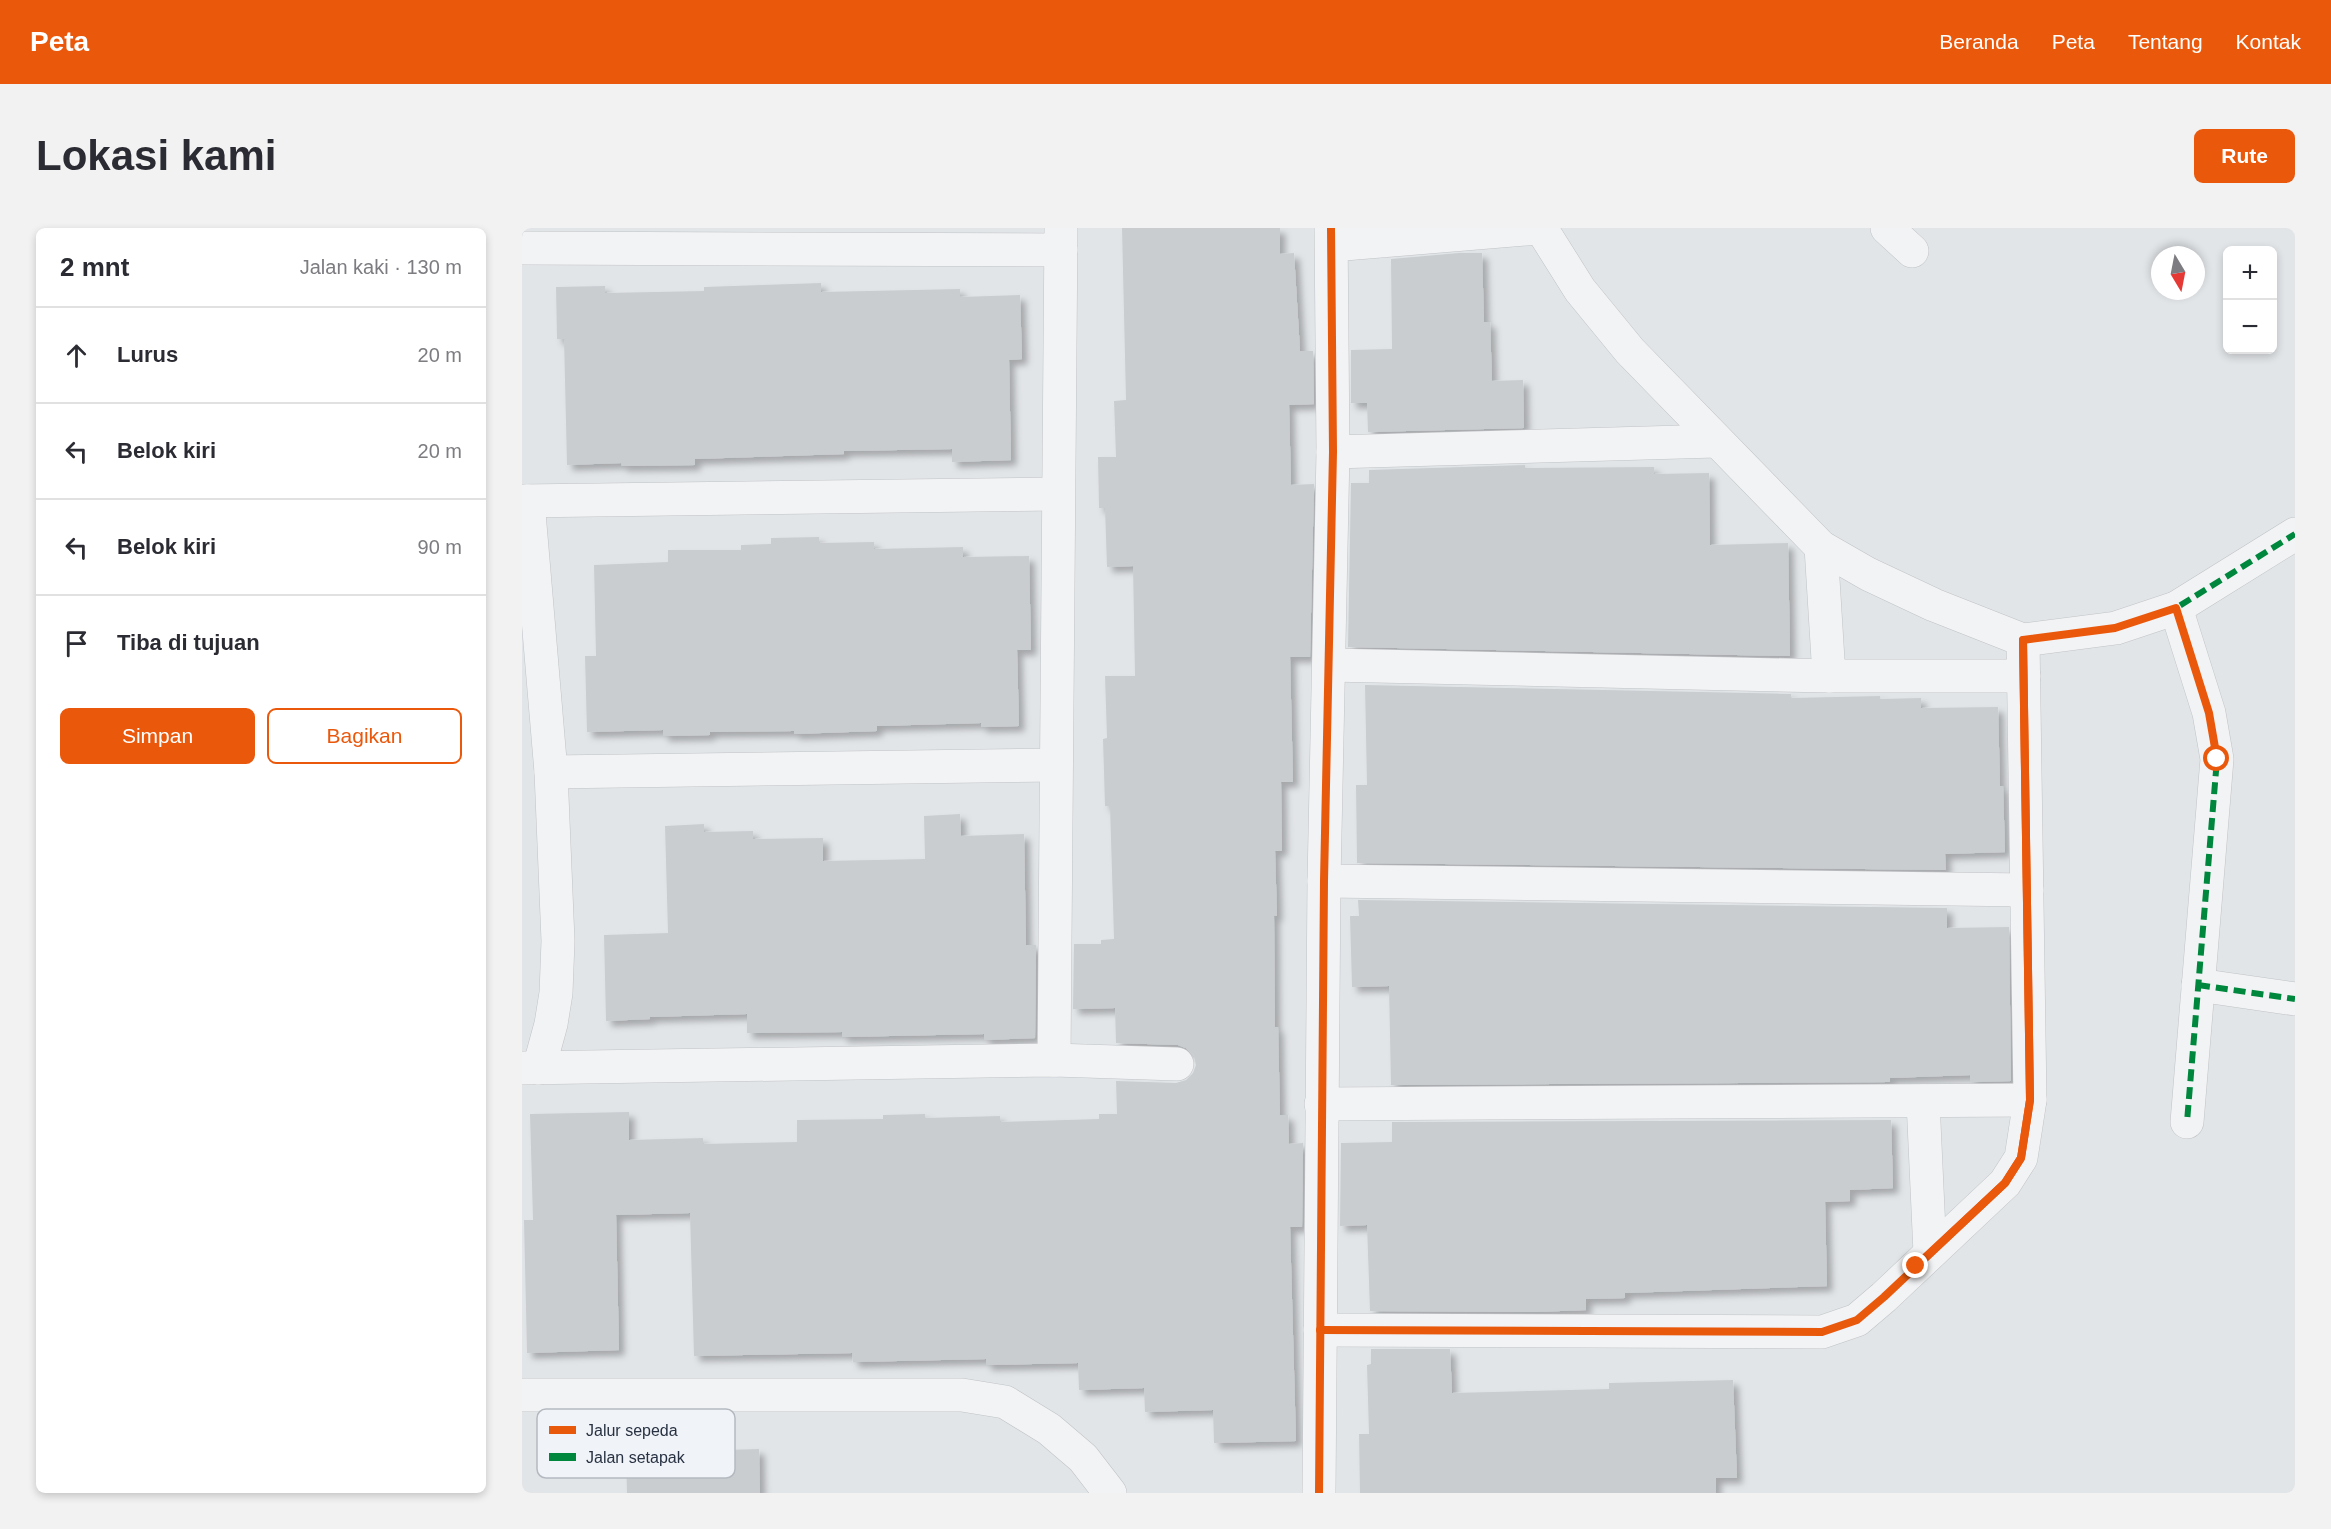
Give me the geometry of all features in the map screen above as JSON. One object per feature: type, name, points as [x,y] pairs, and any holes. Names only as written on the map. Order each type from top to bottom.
[{"type":"street","points":[[1319,1493],[1324,881],[1332,452],[1332,237],[1540,228],[1580,290],[1630,351],[1821,547],[1868,574],[1934,605],[2023,640],[2115,628],[2176,608],[2295,534]]},
{"type":"street","points":[[1887,228],[1912,251]]},
{"type":"street","points":[[522,248],[1061,239],[1054,1060]]},
{"type":"street","points":[[1332,452],[1716,441]]},
{"type":"street","points":[[1058,494],[525,501],[551,772],[558,941],[556,993],[551,1024],[530,1068],[1054,1060],[1177,1064]]},
{"type":"street","points":[[1821,547],[1829,676]]},
{"type":"street","points":[[2176,608],[2209,713],[2217,759],[2187,1122]]},
{"type":"street","points":[[1320,1330],[1822,1332],[1857,1320],[2005,1183],[2021,1158],[2030,1100],[2023,640]]},
{"type":"street","points":[[1329,665],[1829,676],[2024,676]]},
{"type":"street","points":[[551,772],[1056,765]]},
{"type":"street","points":[[1324,881],[2027,890]]},
{"type":"street","points":[[2198,986],[2295,999]]},
{"type":"street","points":[[1322,1104],[2030,1100]]},
{"type":"street","points":[[1923,1101],[1930,1253]]},
{"type":"street","points":[[522,1395],[962,1395],[1005,1402],[1049,1429],[1083,1458],[1110,1493]]},
{"type":"building","points":[[1122,228],[1280,228],[1280,254],[1294,253],[1300,351],[1313,351],[1314,404],[1289,405],[1291,485],[1314,484],[1310,657],[1290,657],[1293,782],[1281,782],[1282,851],[1275,851],[1277,916],[1274,916],[1275,1027],[1278,1027],[1280,1115],[1288,1115],[1289,1144],[1303,1143],[1302,1227],[1290,1227],[1296,1441],[1214,1443],[1213,1410],[1145,1412],[1144,1388],[1079,1390],[1078,1363],[986,1365],[986,1359],[853,1362],[852,1353],[694,1356],[690,1213],[616,1215],[619,1350],[527,1353],[524,1220],[533,1220],[530,1114],[629,1112],[629,1140],[703,1138],[703,1144],[797,1142],[797,1120],[883,1119],[883,1115],[925,1114],[925,1118],[1000,1116],[1000,1122],[1099,1119],[1099,1114],[1117,1114],[1116,1081],[1176,1083],[1186,1080],[1193,1073],[1196,1065],[1194,1056],[1186,1048],[1178,1045],[1116,1043],[1115,1008],[1073,1009],[1074,944],[1101,944],[1101,940],[1114,939],[1110,806],[1105,806],[1103,739],[1107,738],[1105,676],[1135,676],[1133,566],[1107,567],[1105,508],[1099,508],[1098,457],[1116,457],[1114,401],[1126,400]]},
{"type":"building","points":[[1482,253],[1484,322],[1490,322],[1492,381],[1523,380],[1524,428],[1368,432],[1367,403],[1351,403],[1351,350],[1392,349],[1391,259]]},
{"type":"building","points":[[821,283],[821,292],[960,289],[960,297],[1020,295],[1022,359],[1009,360],[1011,460],[952,462],[952,449],[844,451],[844,454],[695,459],[695,465],[622,466],[621,463],[567,465],[564,339],[557,339],[556,287],[605,286],[605,293],[704,291],[704,287]]},
{"type":"building","points":[[1525,465],[1525,468],[1654,467],[1654,474],[1709,473],[1710,545],[1788,543],[1790,656],[1348,647],[1351,483],[1369,483],[1369,470]]},
{"type":"building","points":[[819,537],[819,543],[874,542],[874,549],[963,547],[963,557],[1029,556],[1031,650],[1017,650],[1019,726],[981,727],[981,723],[877,726],[877,731],[794,734],[794,731],[710,732],[710,735],[663,736],[663,730],[587,732],[585,656],[596,656],[594,565],[668,562],[668,550],[741,550],[741,545],[771,544],[771,538]]},
{"type":"building","points":[[1365,685],[1791,694],[1791,698],[1880,696],[1880,699],[1921,698],[1921,708],[1998,707],[2000,786],[2003,786],[2005,852],[1945,854],[1946,870],[1357,863],[1356,785],[1367,785]]},
{"type":"building","points":[[960,814],[961,836],[1024,834],[1026,945],[1036,945],[1035,1038],[984,1040],[984,1034],[842,1037],[842,1032],[747,1033],[747,1014],[650,1017],[650,1019],[606,1021],[604,935],[668,933],[665,826],[704,824],[704,832],[753,831],[753,839],[823,838],[823,861],[925,859],[924,816]]},
{"type":"building","points":[[1358,900],[1947,908],[1947,928],[2009,927],[2011,1081],[1970,1082],[1970,1075],[1890,1078],[1890,1082],[1391,1085],[1389,986],[1352,987],[1350,916],[1359,916]]},
{"type":"building","points":[[1891,1120],[1893,1188],[1850,1190],[1850,1201],[1825,1202],[1827,1286],[1625,1293],[1625,1298],[1586,1299],[1586,1310],[1370,1311],[1367,1225],[1340,1226],[1341,1143],[1392,1142],[1392,1122]]},
{"type":"building","points":[[1371,1349],[1450,1349],[1452,1393],[1609,1389],[1609,1383],[1733,1380],[1737,1478],[1716,1478],[1716,1493],[1360,1493],[1359,1434],[1369,1434],[1367,1365],[1371,1364]]},
{"type":"building","points":[[759,1449],[760,1493],[627,1493],[627,1478],[735,1478],[735,1450]]},
{"type":"marked path","points":[[2023,640],[2116,628],[2176,608],[2295,534]]},
{"type":"marked path","points":[[2176,608],[2209,713],[2217,759],[2187,1122]]},
{"type":"marked path","points":[[2198,985],[2295,999]]},
{"type":"cycle path","points":[[1319,1493],[1324,881],[1333,452],[1331,228]]},
{"type":"cycle path","points":[[1320,1330],[1822,1332],[1857,1320],[2005,1183],[2021,1158],[2030,1100],[2023,640]]},
{"type":"route","points":[[1916,1266],[2005,1183],[2021,1158],[2030,1100],[2023,640],[2115,628],[2176,608],[2209,713],[2217,759]]}]
